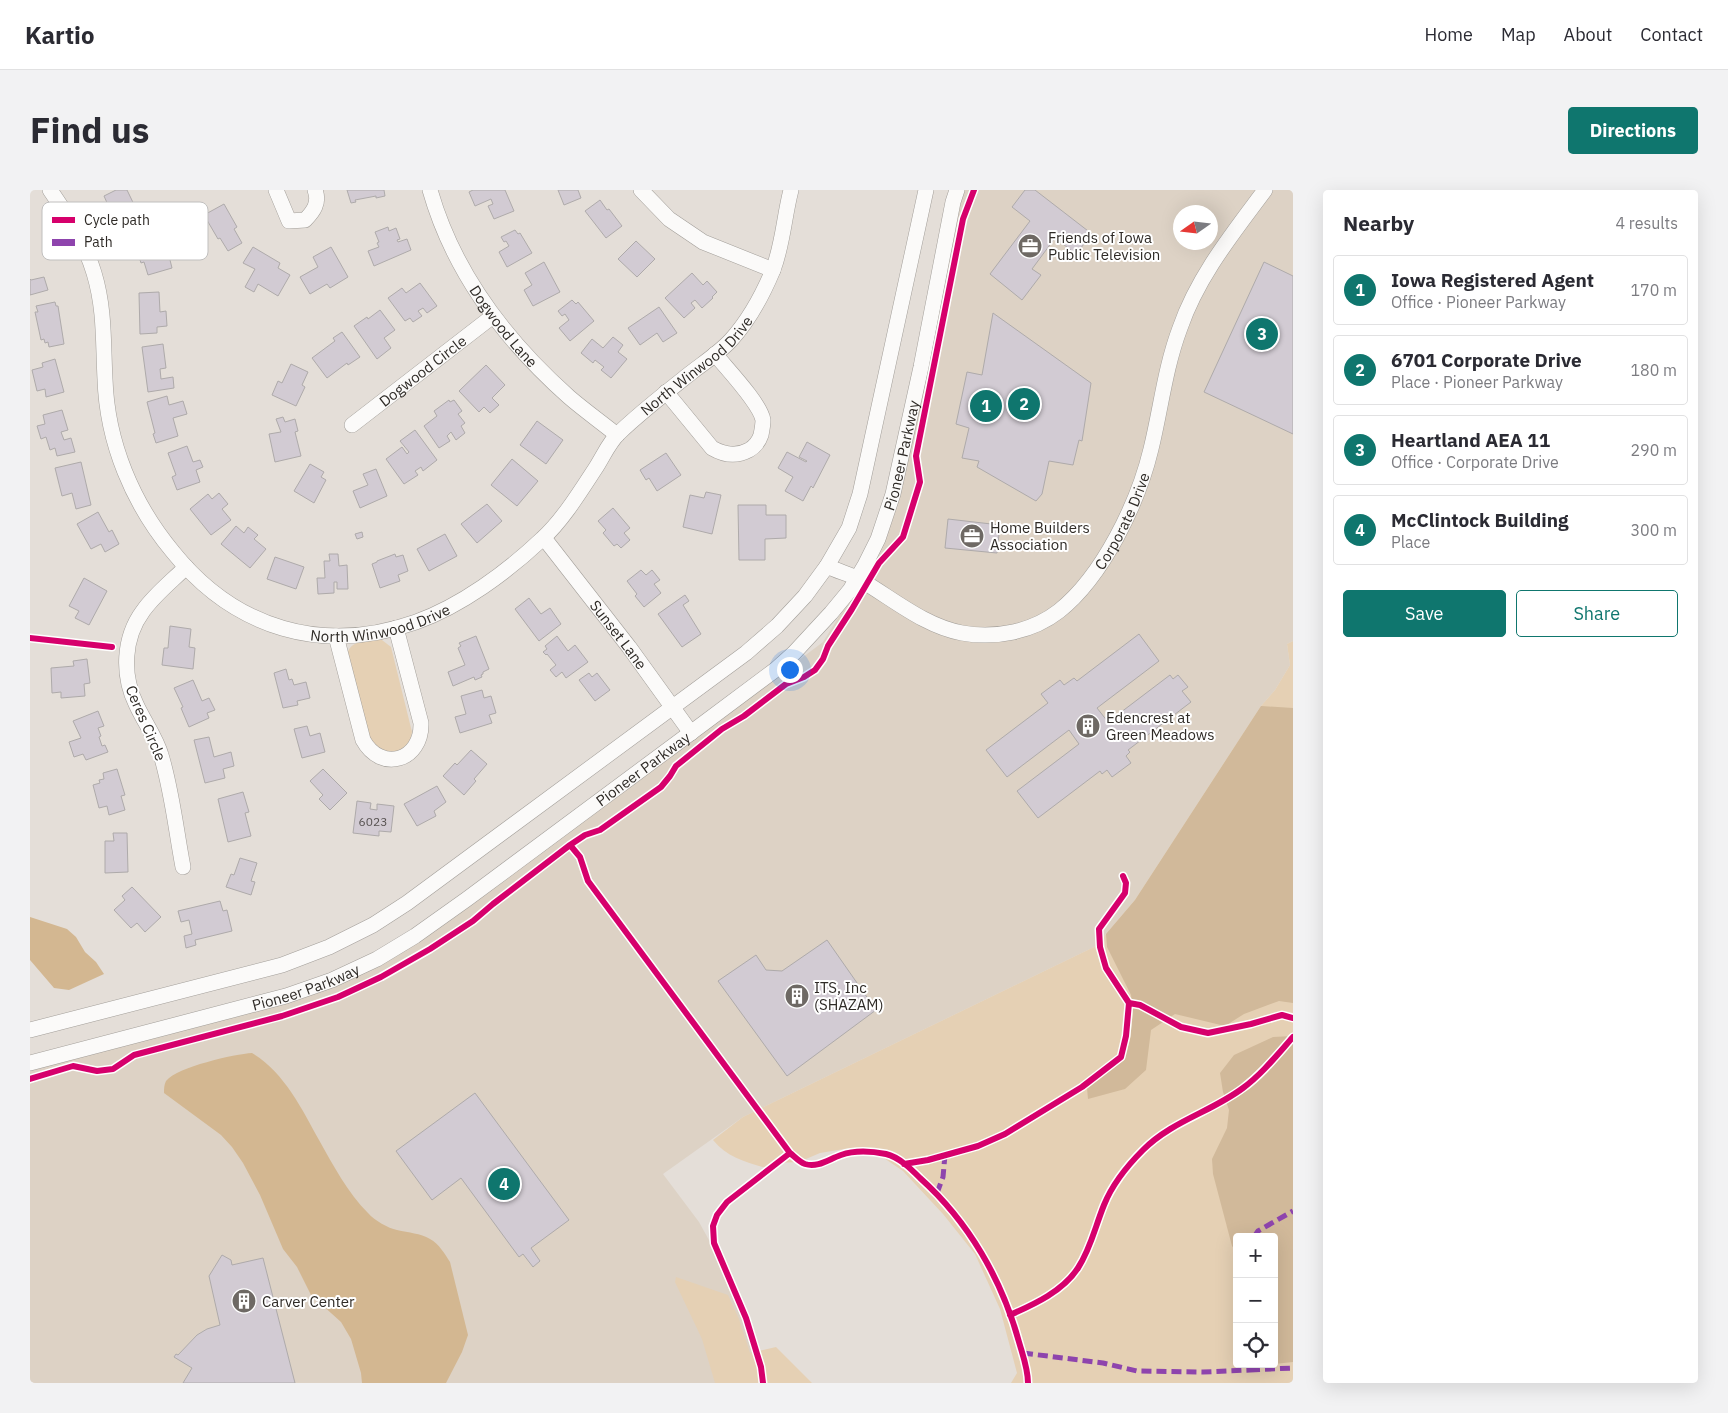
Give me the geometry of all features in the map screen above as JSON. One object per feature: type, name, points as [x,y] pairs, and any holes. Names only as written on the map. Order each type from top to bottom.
[{"type":"street","name":"North Winwood Drive","points":[[50,190],[58,202]]},
{"type":"street","points":[[276,190],[289,221],[305,220],[315,210],[315,190]]},
{"type":"street","name":"Dogwood Lane","points":[[430,190],[435,209],[452,250],[493,316],[526,355],[569,397],[617,435]]},
{"type":"street","points":[[641,190],[669,219],[691,235],[710,245],[773,270]]},
{"type":"street","name":"North Winwood Drive","points":[[89,260],[100,297],[104,323],[105,381],[108,412],[115,443],[138,501],[154,528],[186,567],[216,594],[235,608],[262,622],[306,635],[369,634],[396,628],[440,612],[462,600],[505,570],[544,538],[579,494],[617,435],[666,392],[732,339],[763,291],[773,270],[782,242],[787,204],[791,190]]},
{"type":"street","name":"Pioneer Parkway","points":[[30,1030],[282,965],[328,947],[373,925],[407,903],[672,708],[746,653],[777,626],[804,596],[827,566],[849,528],[860,494],[926,190]]},
{"type":"street","name":"Pioneer Parkway","points":[[30,1063],[286,996],[332,980],[377,959],[430,925],[691,733],[775,670],[794,653],[831,614],[857,578],[878,539],[893,494],[957,190]]},
{"type":"street","name":"Corporate Drive","points":[[827,566],[857,578],[942,628],[961,633],[981,636],[1002,634],[1028,628],[1057,612],[1073,598],[1098,566],[1116,538],[1130,510],[1142,480],[1151,449],[1170,358],[1180,326],[1194,294],[1210,267],[1265,190]]},
{"type":"street","name":"Dogwood Circle","points":[[352,425],[493,316]]},
{"type":"street","points":[[666,392],[712,448],[721,453],[731,455],[752,449],[759,439],[763,419],[758,407],[715,354]]},
{"type":"street","name":"Sunset Lane","points":[[544,538],[629,647],[691,733]]},
{"type":"street","name":"Ceres Circle","points":[[183,867],[161,754],[153,734],[130,691],[126,659],[135,625],[143,611],[186,567]]},
{"type":"street","points":[[336,636],[363,740],[368,748],[377,756],[389,760],[401,758],[411,752],[417,745],[421,733],[421,723],[396,628]]},
{"type":"shaded area","points":[[963,190],[1293,190],[1293,641],[1287,644],[1290,665],[1275,690],[1261,706],[1135,900],[1096,946],[743,1117],[663,1174],[699,1222],[726,1271],[761,1367],[763,1383],[30,1383],[30,1063],[332,980],[547,849],[823,642],[873,562],[905,476]]},
{"type":"shaded area","points":[[375,639],[382,640],[391,647],[412,732],[409,742],[404,748],[387,754],[370,742],[347,654],[354,644]]},
{"type":"shaded area","points":[[1293,641],[1293,1383],[1011,1383],[1017,1373],[1000,1309],[975,1254],[943,1214],[903,1171],[872,1150],[850,1148],[820,1153],[799,1162],[776,1163],[766,1168],[730,1155],[713,1140],[743,1117],[1096,946],[1135,900],[1261,706],[1275,690],[1290,665],[1287,644]]},
{"type":"shaded area","points":[[1261,706],[1293,708],[1293,1003],[1279,1001],[1244,1014],[1225,1026],[1175,1014],[1151,1030],[1146,1070],[1125,1089],[1088,1099],[1087,1088],[1100,1076],[1114,1068],[1125,1057],[1130,1040],[1133,1013],[1131,995],[1107,947],[1106,934],[1135,900]]},
{"type":"shaded area","points":[[30,917],[67,929],[76,937],[85,952],[96,962],[104,974],[69,990],[54,988],[30,960]]},
{"type":"shaded area","points":[[1293,1036],[1293,1362],[1278,1364],[1278,1233],[1233,1233],[1233,1247],[1213,1174],[1212,1159],[1227,1128],[1229,1110],[1223,1092],[1220,1073],[1234,1055],[1273,1037]]},
{"type":"shaded area","points":[[252,1053],[274,1070],[291,1092],[341,1178],[368,1213],[390,1228],[418,1234],[430,1239],[439,1246],[450,1262],[468,1335],[462,1352],[446,1383],[362,1383],[351,1339],[341,1322],[311,1295],[297,1267],[283,1249],[260,1195],[243,1163],[221,1135],[164,1093],[166,1081],[182,1071],[220,1059]]},
{"type":"shaded area","points":[[676,1277],[728,1295],[739,1319],[750,1353],[776,1347],[812,1383],[715,1383],[702,1339],[675,1282]]},
{"type":"building","points":[[116,190],[127,190],[133,202],[107,202],[104,196]]},
{"type":"building","points":[[347,190],[384,190],[385,196],[355,200],[356,202],[351,203]]},
{"type":"building","points":[[473,190],[505,190],[514,211],[494,219],[488,206],[493,204],[491,199],[475,206],[469,192]]},
{"type":"building","points":[[558,190],[578,190],[581,198],[564,205]]},
{"type":"building","name":"Friends of Iowa Public Television","points":[[1025,190],[1035,190],[1092,234],[1076,254],[1055,238],[1032,269],[1041,275],[1022,300],[990,274],[1030,221],[1012,207]]},
{"type":"building","points":[[600,200],[622,226],[606,238],[585,211]]},
{"type":"building","points":[[224,204],[237,227],[234,229],[242,243],[228,251],[208,222],[208,213]]},
{"type":"building","points":[[388,227],[389,231],[396,228],[400,239],[397,240],[398,242],[407,239],[411,250],[374,266],[368,251],[379,247],[375,232]]},
{"type":"building","points":[[515,230],[518,234],[520,233],[532,253],[507,267],[499,252],[509,246],[501,237]]},
{"type":"building","points":[[636,241],[655,259],[637,277],[618,259]]},
{"type":"building","points":[[253,247],[280,263],[278,268],[290,275],[278,296],[258,284],[254,292],[245,287],[255,269],[243,263]]},
{"type":"building","points":[[331,247],[348,277],[330,288],[327,284],[310,294],[300,277],[318,267],[313,257]]},
{"type":"building","points":[[140,260],[170,260],[172,268],[148,275],[144,262],[141,263]]},
{"type":"building","points":[[544,262],[560,292],[533,306],[524,290],[532,285],[525,273]]},
{"type":"building","points":[[1264,262],[1293,276],[1293,434],[1204,392]]},
{"type":"building","points":[[692,273],[703,285],[707,281],[717,292],[702,308],[695,300],[691,303],[695,308],[684,318],[665,298]]},
{"type":"building","points":[[44,277],[48,290],[30,295],[30,279]]},
{"type":"building","points":[[420,283],[437,306],[427,313],[423,308],[418,311],[422,316],[413,322],[410,318],[405,321],[388,298],[402,288],[406,293]]},
{"type":"building","points":[[159,292],[160,312],[166,311],[167,326],[157,327],[157,333],[140,334],[139,293]]},
{"type":"building","points":[[572,300],[576,304],[578,302],[594,321],[570,341],[559,328],[569,320],[565,314],[562,316],[558,311]]},
{"type":"building","points":[[55,302],[56,306],[58,306],[64,344],[49,347],[48,342],[45,343],[44,339],[41,340],[35,312],[38,312],[36,306]]},
{"type":"building","points":[[659,307],[677,333],[663,342],[657,333],[640,345],[628,328]]},
{"type":"building","points":[[380,310],[395,330],[384,338],[391,348],[377,359],[354,326]]},
{"type":"building","points":[[993,313],[1091,383],[1082,441],[1079,440],[1073,465],[1049,461],[1042,494],[1036,501],[977,467],[979,461],[962,458],[969,428],[956,424],[967,372],[982,375]]},
{"type":"building","points":[[342,332],[360,357],[348,365],[347,363],[327,378],[312,358],[335,341],[333,338]]},
{"type":"building","points":[[613,337],[623,345],[618,352],[627,359],[611,378],[601,370],[604,367],[595,360],[593,363],[581,353],[592,339],[603,348]]},
{"type":"building","points":[[163,344],[166,368],[160,369],[161,379],[173,377],[174,388],[148,392],[142,347]]},
{"type":"building","points":[[55,359],[64,392],[46,397],[45,389],[37,391],[32,370],[43,367],[42,363]]},
{"type":"building","points":[[291,364],[308,372],[302,385],[305,387],[296,406],[272,395],[278,381],[282,383]]},
{"type":"building","points":[[486,365],[505,385],[492,398],[499,405],[490,413],[484,407],[479,412],[459,391]]},
{"type":"building","points":[[167,396],[169,405],[183,401],[187,414],[173,418],[178,436],[156,443],[147,402]]},
{"type":"building","points":[[449,400],[450,402],[454,400],[462,411],[458,414],[465,423],[461,426],[465,433],[456,440],[451,432],[447,436],[450,441],[439,448],[424,426],[437,416],[434,411]]},
{"type":"building","points":[[62,410],[68,430],[61,432],[64,440],[71,438],[75,452],[57,456],[55,448],[50,450],[46,437],[41,439],[37,426],[45,424],[43,415]]},
{"type":"building","points":[[283,417],[285,422],[295,419],[298,431],[295,432],[301,456],[275,462],[269,434],[281,432],[276,419]]},
{"type":"building","points":[[537,421],[563,440],[546,464],[520,445]]},
{"type":"building","points":[[415,430],[437,460],[423,471],[421,467],[415,471],[418,475],[404,484],[386,459],[402,447],[407,454],[409,452],[400,441]]},
{"type":"building","points":[[807,442],[830,455],[813,488],[811,486],[803,501],[785,491],[793,477],[778,468],[787,452],[806,462],[799,457]]},
{"type":"building","points":[[187,446],[193,462],[200,460],[203,467],[196,470],[200,482],[177,490],[172,477],[176,475],[168,453]]},
{"type":"building","points":[[666,453],[681,475],[657,491],[649,478],[646,480],[640,470]]},
{"type":"building","points":[[512,459],[538,481],[517,506],[491,485]]},
{"type":"building","points":[[81,462],[91,505],[76,509],[72,493],[62,496],[55,468]]},
{"type":"building","points":[[310,464],[324,472],[321,477],[326,480],[314,503],[294,491]]},
{"type":"building","points":[[376,469],[387,496],[360,508],[353,491],[368,485],[363,474]]},
{"type":"building","points":[[706,492],[721,495],[712,534],[683,527],[690,495],[704,498]]},
{"type":"building","points":[[219,493],[228,504],[222,509],[231,520],[211,535],[190,509],[208,494],[212,499]]},
{"type":"building","points":[[487,504],[502,521],[477,543],[461,524]]},
{"type":"building","points":[[738,505],[766,505],[766,515],[786,515],[786,538],[765,539],[765,560],[739,560]]},
{"type":"building","points":[[613,508],[630,528],[624,533],[630,540],[621,548],[617,544],[614,546],[603,533],[606,530],[598,521]]},
{"type":"building","points":[[98,512],[109,532],[112,530],[119,544],[105,552],[101,544],[91,549],[77,524]]},
{"type":"building","name":"Home Builders Association","points":[[948,519],[1000,525],[997,553],[945,548]]},
{"type":"building","points":[[236,526],[244,533],[248,527],[258,535],[254,539],[266,549],[250,568],[221,544]]},
{"type":"building","points":[[362,532],[363,537],[357,539],[355,534]]},
{"type":"building","points":[[445,534],[457,556],[429,571],[417,549]]},
{"type":"building","points":[[329,554],[338,554],[339,566],[347,565],[348,589],[337,589],[337,582],[334,582],[334,593],[318,594],[317,578],[325,578],[324,561],[330,561]]},
{"type":"building","points":[[395,554],[396,557],[403,555],[408,571],[398,575],[400,581],[380,588],[372,564]]},
{"type":"building","points":[[275,557],[304,567],[296,589],[267,579]]},
{"type":"building","points":[[641,570],[646,575],[652,570],[660,580],[654,584],[661,593],[644,607],[635,596],[637,594],[627,581]]},
{"type":"building","points":[[84,578],[107,591],[89,625],[75,618],[79,611],[69,606]]},
{"type":"building","points":[[685,595],[689,601],[683,605],[701,634],[682,647],[658,614]]},
{"type":"building","points":[[529,598],[541,614],[550,608],[561,624],[539,641],[515,609]]},
{"type":"building","points":[[170,626],[191,629],[189,647],[195,648],[193,669],[162,665],[164,648],[168,648]]},
{"type":"building","name":"Edencrest at Green Meadows","points":[[1139,634],[1159,661],[1097,708],[1108,722],[1170,675],[1173,679],[1178,675],[1188,687],[1182,691],[1191,702],[1128,750],[1130,752],[1126,756],[1131,763],[1112,777],[1107,770],[1102,774],[1100,771],[1038,818],[1017,791],[1079,744],[1069,730],[1007,777],[986,750],[1048,703],[1041,694],[1060,680],[1064,685],[1074,678],[1077,681]]},
{"type":"building","points":[[476,636],[489,669],[483,672],[482,677],[475,680],[474,677],[453,686],[448,672],[465,665],[458,648],[461,646],[459,643]]},
{"type":"building","points":[[557,636],[568,651],[575,645],[588,662],[566,678],[562,672],[556,677],[550,670],[556,665],[543,652],[547,649],[545,646]]},
{"type":"building","points":[[87,659],[90,683],[84,684],[85,696],[61,698],[61,692],[52,693],[51,668],[74,666],[73,661]]},
{"type":"building","points":[[286,669],[289,680],[292,679],[294,685],[306,682],[310,698],[297,701],[298,705],[283,708],[274,673]]},
{"type":"building","points":[[589,673],[592,677],[597,673],[610,690],[595,701],[579,680]]},
{"type":"building","points":[[193,680],[202,701],[209,698],[215,710],[207,713],[209,718],[189,727],[181,708],[183,707],[174,688]]},
{"type":"building","points":[[482,690],[484,698],[491,696],[496,713],[489,715],[492,723],[460,733],[455,717],[466,714],[461,696]]},
{"type":"building","points":[[98,711],[104,726],[98,728],[101,736],[99,737],[102,746],[105,745],[108,752],[86,760],[83,754],[74,757],[69,742],[81,738],[73,721]]},
{"type":"building","points":[[307,726],[310,736],[320,733],[325,752],[302,758],[294,729]]},
{"type":"building","points":[[209,737],[214,757],[231,752],[234,766],[223,769],[225,778],[205,783],[194,740]]},
{"type":"building","points":[[471,750],[487,764],[474,779],[476,781],[464,795],[443,776]]},
{"type":"building","points":[[117,769],[125,795],[121,796],[125,810],[109,815],[107,806],[99,808],[93,785],[100,783],[99,780],[104,779],[103,773]]},
{"type":"building","points":[[323,769],[347,793],[330,810],[319,799],[323,795],[310,781]]},
{"type":"building","points":[[437,786],[446,802],[434,811],[436,816],[417,826],[404,804]]},
{"type":"building","points":[[243,792],[249,812],[245,813],[251,836],[228,842],[218,799]]},
{"type":"building","points":[[357,801],[371,803],[370,809],[377,810],[377,804],[394,806],[391,832],[379,831],[379,836],[353,833]]},
{"type":"building","points":[[113,833],[127,833],[128,872],[105,873],[105,841],[114,841]]},
{"type":"building","points":[[240,858],[257,863],[251,881],[255,882],[251,895],[226,887],[231,874],[234,875]]},
{"type":"building","points":[[132,887],[161,917],[145,932],[137,923],[131,928],[114,910],[125,900],[122,896]]},
{"type":"building","points":[[220,901],[223,911],[227,910],[232,931],[195,940],[196,945],[186,948],[184,936],[192,934],[189,920],[181,922],[178,911]]},
{"type":"building","name":"ITS, Inc (SHAZAM)","points":[[827,940],[876,1010],[787,1076],[718,981],[756,955],[766,970],[782,971]]},
{"type":"building","points":[[475,1093],[569,1220],[531,1248],[540,1261],[533,1267],[523,1254],[519,1257],[461,1178],[432,1200],[396,1151]]},
{"type":"building","name":"Carver Center","points":[[222,1255],[231,1260],[232,1265],[263,1258],[295,1383],[183,1383],[192,1368],[174,1357],[197,1335],[207,1329],[220,1325],[209,1276]]},
{"type":"marked path","points":[[937,1193],[943,1177],[945,1155]]},
{"type":"marked path","points":[[1257,1233],[1293,1211]]},
{"type":"marked path","points":[[1023,1353],[1103,1363],[1137,1371],[1203,1372],[1250,1370],[1251,1368]]},
{"type":"marked path","points":[[1250,1370],[1293,1368]]},
{"type":"cycle path","points":[[30,1079],[73,1066],[97,1071],[113,1069],[134,1055],[282,1016],[338,997],[381,977],[430,949],[473,921],[570,845],[585,835],[600,830],[661,787],[676,766],[722,729],[744,716],[786,684],[804,677],[815,670],[879,563],[903,537],[920,482],[916,456],[963,219],[974,190]]},
{"type":"cycle path","points":[[30,638],[112,647]]},
{"type":"cycle path","points":[[570,845],[580,857],[588,881],[790,1153],[801,1162],[810,1165],[819,1164],[852,1152],[880,1153],[891,1156],[913,1171],[954,1213],[982,1253],[1003,1296],[1024,1357],[1028,1383]]},
{"type":"cycle path","points":[[904,1164],[928,1160],[978,1146],[1005,1134],[1082,1087],[1121,1057],[1126,1036],[1129,1003],[1106,968],[1100,947],[1099,929],[1125,893],[1126,883],[1123,876]]},
{"type":"cycle path","points":[[1129,1003],[1140,1005],[1181,1027],[1208,1033],[1282,1015],[1293,1018]]},
{"type":"cycle path","points":[[1010,1315],[1048,1296],[1065,1284],[1072,1276],[1086,1253],[1111,1190],[1143,1150],[1166,1131],[1218,1104],[1250,1083],[1293,1037]]},
{"type":"cycle path","points":[[763,1383],[761,1367],[746,1318],[714,1243],[713,1226],[717,1215],[727,1202],[790,1153]]},
{"type":"place","name":"Friends of Iowa Public Television","points":[[1030,246]]},
{"type":"place","name":"Heartland AEA 11","points":[[1262,334]]},
{"type":"place","name":"6701 Corporate Drive","points":[[1024,404]]},
{"type":"place","name":"Iowa Registered Agent","points":[[986,406]]},
{"type":"place","name":"Home Builders Association","points":[[972,536]]},
{"type":"place","name":"Edencrest at Green Meadows","points":[[1088,726]]},
{"type":"place","name":"ITS, Inc (SHAZAM)","points":[[797,996]]},
{"type":"place","name":"McClintock Building","points":[[504,1184]]},
{"type":"place","name":"Carver Center","points":[[244,1301]]}]
